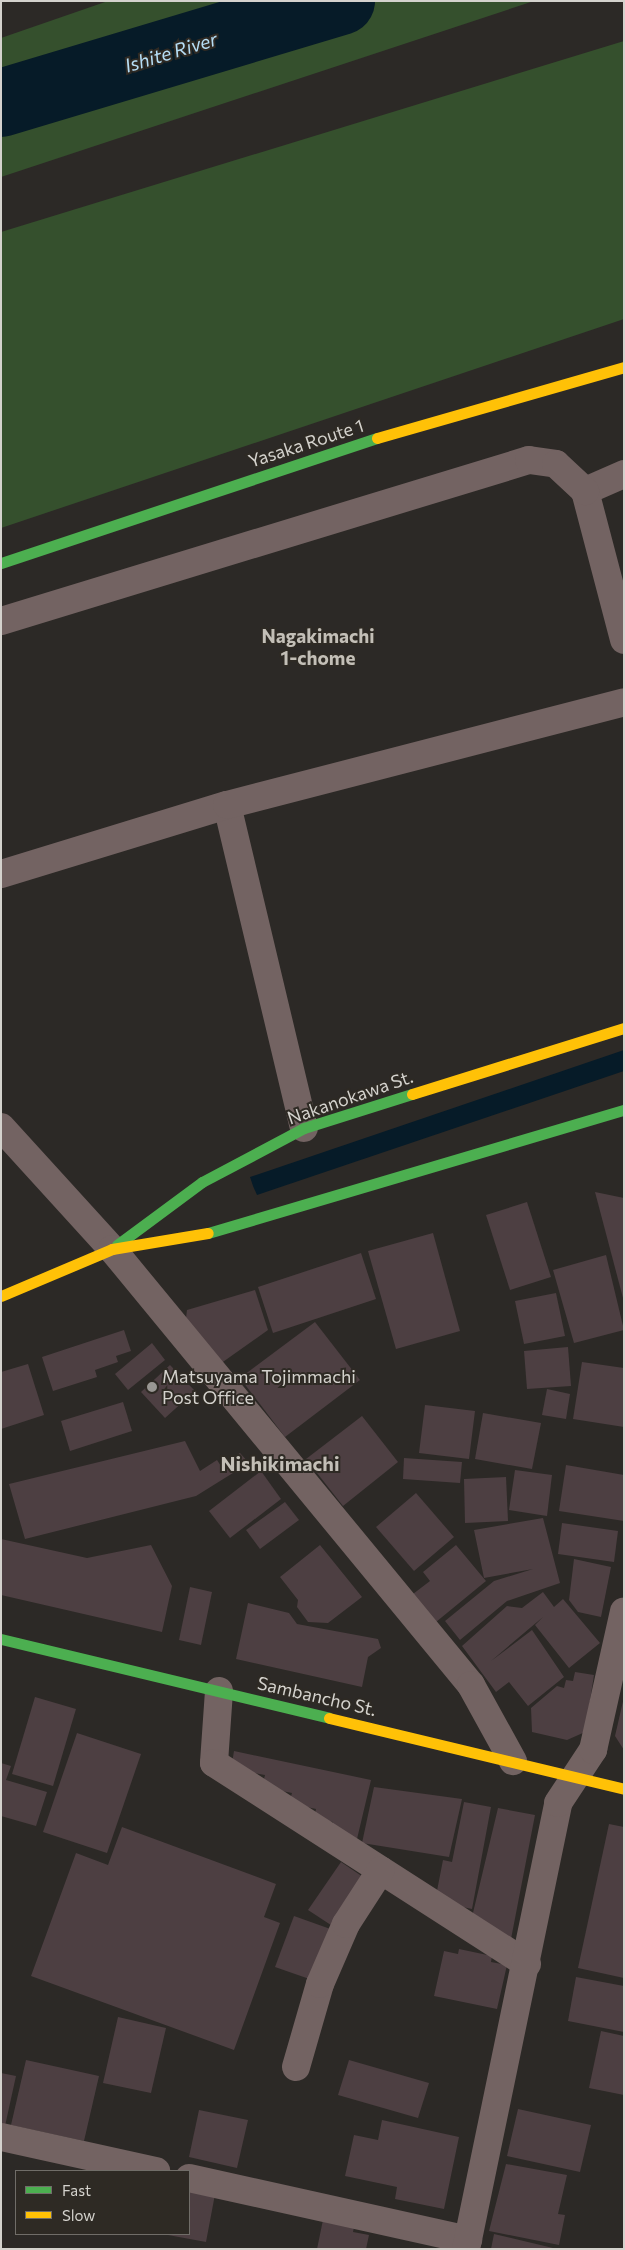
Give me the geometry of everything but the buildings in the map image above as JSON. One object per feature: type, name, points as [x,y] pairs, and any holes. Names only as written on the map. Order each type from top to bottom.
[{"type":"street","name":"Yasaka Route 1","points":[[1,563],[429,421],[624,367]]},
{"type":"street","points":[[1,620],[529,460],[556,464],[585,491],[624,640]]},
{"type":"street","points":[[585,491],[624,474]]},
{"type":"street","points":[[1,874],[227,805],[624,702]]},
{"type":"street","points":[[227,805],[304,1128]]},
{"type":"street","name":"Nakanokawa St.","points":[[112,1249],[202,1182],[304,1128],[624,1028]]},
{"type":"street","name":"Nakanokawa St.","points":[[1,1296],[112,1249],[233,1229],[624,1110]]},
{"type":"street","points":[[1,1127],[112,1249],[471,1684],[513,1761]]},
{"type":"street","points":[[190,2178],[467,2244],[527,1964],[558,1803],[593,1750],[624,1611]]},
{"type":"street","name":"Sambancho St.","points":[[1,1639],[624,1789]]},
{"type":"street","points":[[219,1690],[214,1763],[527,1964]]},
{"type":"street","points":[[296,2067],[328,1967],[346,1924],[381,1870]]},
{"type":"street","points":[[1,2137],[151,2170]]},
{"type":"green space","points":[[108,1],[534,1],[1,177],[1,38]]},
{"type":"green space","points":[[624,41],[624,319],[1,528],[1,232]]},
{"type":"water","points":[[624,1050],[624,1071],[257,1195],[253,1186],[250,1177]]},
{"type":"waterway","name":"Ishite River","points":[[1,103],[341,1]]},
{"type":"traffic: fast","points":[[1,563],[377,438]]},
{"type":"traffic: fast","points":[[117,1245],[202,1182],[304,1128],[412,1094]]},
{"type":"traffic: fast","points":[[208,1233],[624,1110]]},
{"type":"traffic: fast","points":[[1,1639],[329,1718]]},
{"type":"traffic: slow","points":[[377,438],[624,367]]},
{"type":"traffic: slow","points":[[412,1094],[624,1028]]},
{"type":"traffic: slow","points":[[1,1296],[112,1249],[208,1233]]},
{"type":"traffic: slow","points":[[329,1718],[624,1789]]},
{"type":"place","name":"Matsuyama Tojimmachi Post Office","points":[[152,1387]]},
{"type":"district","name":"Nagakimachi 1-chome","points":[[318,647]]},
{"type":"district","name":"Nishikimachi","points":[[280,1463]]}]
